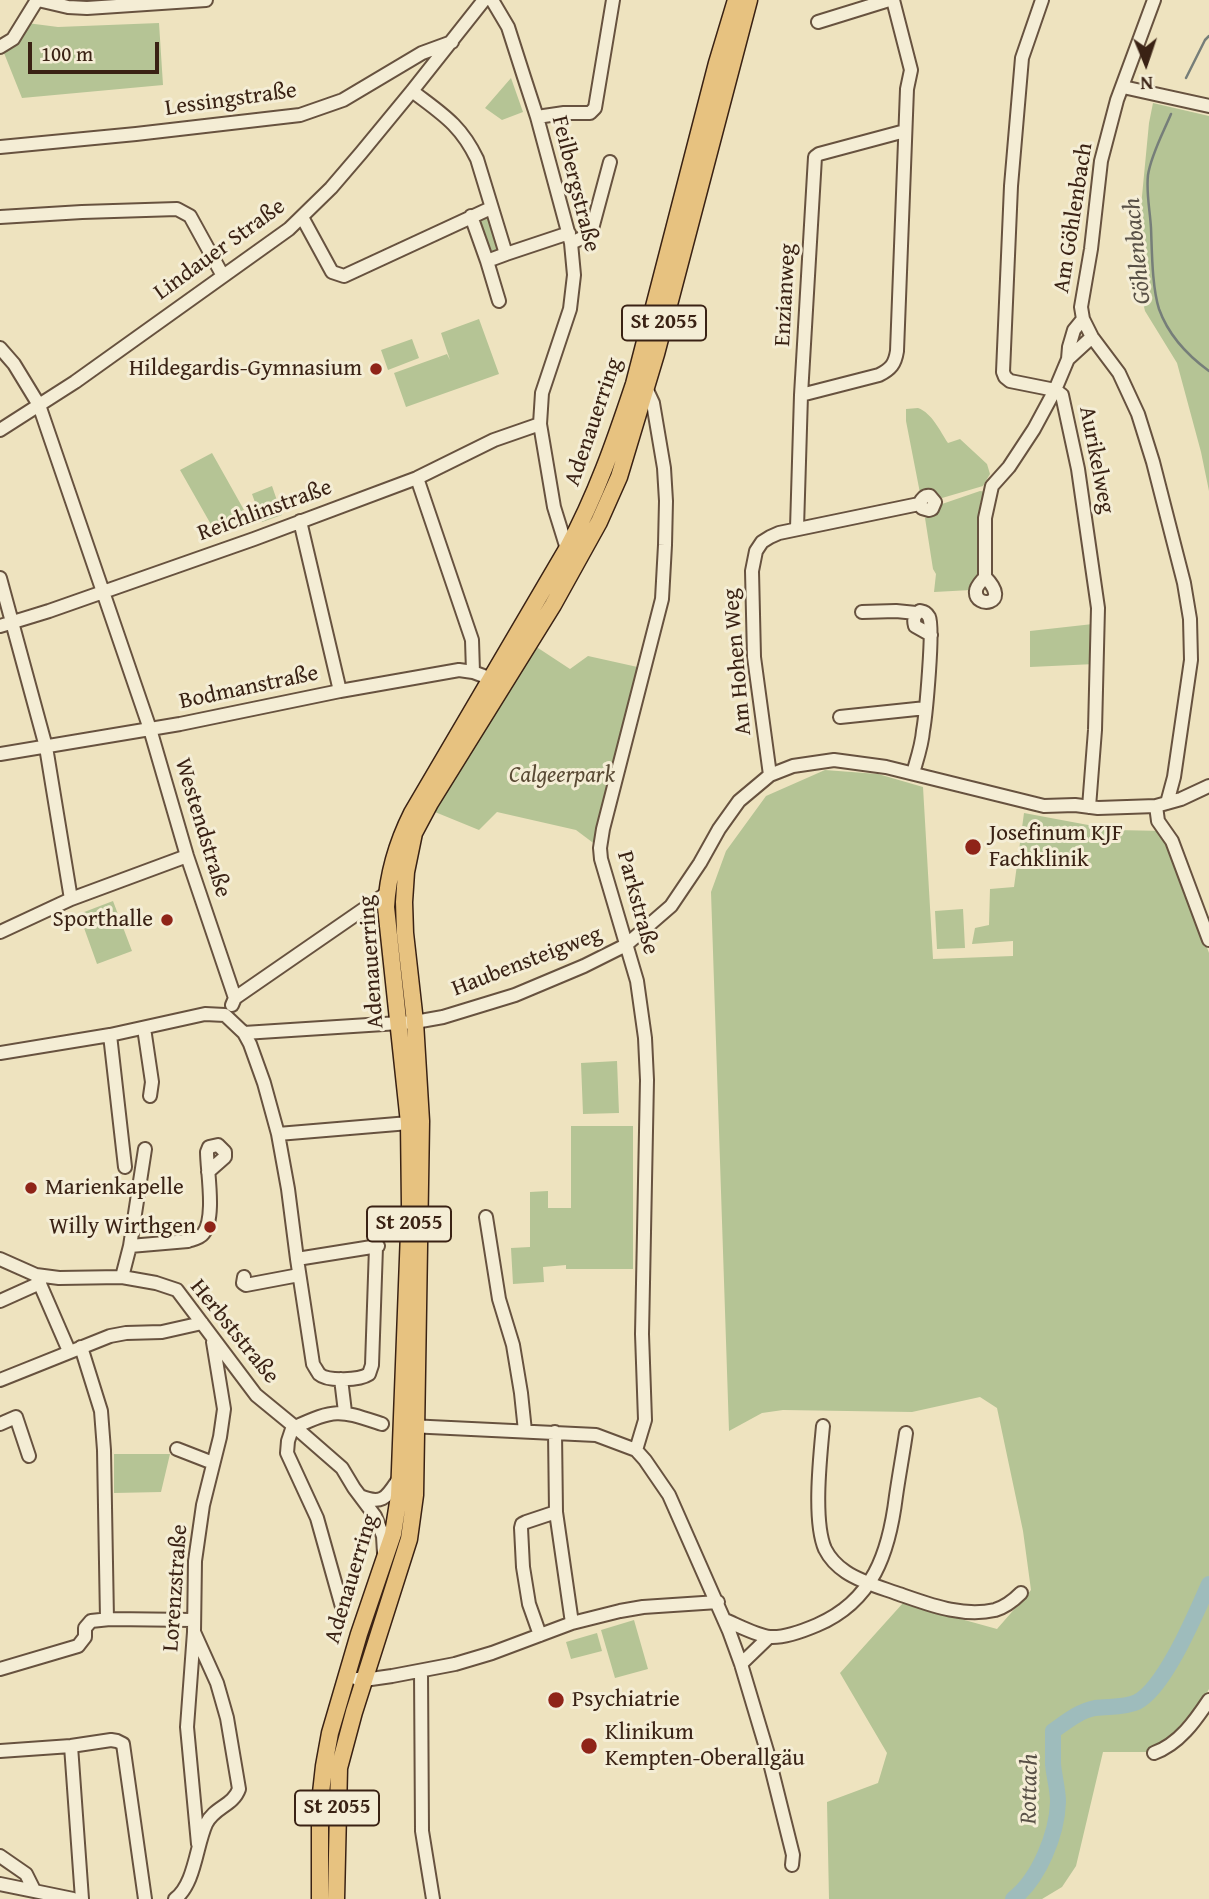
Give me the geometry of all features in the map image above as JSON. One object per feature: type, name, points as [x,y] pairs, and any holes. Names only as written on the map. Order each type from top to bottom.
[{"type":"main road","name":"Adenauerring","points":[[336,1899],[339,1768],[409,1539],[415,1495],[409,1426],[410,1206],[404,902],[406,872],[414,833],[558,564],[573,554],[599,522],[619,477],[717,63],[736,0]]},
{"type":"main road","name":"Adenauerring","points":[[320,1899],[320,1802],[330,1733],[393,1534],[409,1426],[421,1121],[407,1023],[387,918],[387,893],[393,859],[412,813],[497,681],[553,605],[584,519],[640,386],[749,0]]},
{"type":"street","points":[[0,47],[13,39],[37,0],[87,8],[206,0]]},
{"type":"street","name":"Lindauer Straße","points":[[0,430],[75,382],[270,244],[302,217],[331,188],[484,0]]},
{"type":"street","name":"Feilbergstraße","points":[[492,0],[508,27],[537,117],[570,238],[574,275],[570,309],[542,393],[540,424],[554,507],[560,530],[573,554]]},
{"type":"street","points":[[537,117],[590,113],[595,108],[613,0]]},
{"type":"street","points":[[801,396],[879,375],[890,369],[895,361],[905,131],[911,70],[891,0],[818,22]]},
{"type":"street","name":"Aurikelweg","points":[[1042,0],[1022,58],[1011,186],[1003,372],[1010,381],[1055,390],[1062,395],[1078,469],[1098,608],[1095,730],[1089,807]]},
{"type":"street","name":"Am Göhlenbach","points":[[1154,0],[1117,100],[1101,161],[1081,307],[1083,319],[1092,337],[1119,373],[1138,414],[1184,583],[1191,660],[1174,777],[1162,805]]},
{"type":"street","name":"Lessingstraße","points":[[0,147],[300,115],[343,100],[422,53],[452,41]]},
{"type":"street","points":[[1123,87],[1209,106]]},
{"type":"street","points":[[412,91],[458,127],[465,137],[477,159],[506,254]]},
{"type":"street","name":"Enzianweg","points":[[797,528],[801,396],[815,157],[905,131]]},
{"type":"street","points":[[487,261],[570,238],[582,239],[592,229],[610,162]]},
{"type":"street","points":[[302,217],[330,268],[336,275],[344,276],[491,208]]},
{"type":"street","points":[[0,217],[177,209],[190,216],[223,276]]},
{"type":"street","points":[[471,216],[499,301]]},
{"type":"street","points":[[985,577],[985,518],[992,486],[1009,467],[1034,429],[1068,359],[1074,330],[1083,319]]},
{"type":"street","points":[[1068,359],[1092,337]]},
{"type":"street","name":"Westendstraße","points":[[0,348],[14,363],[39,405],[150,729],[187,856],[235,998]]},
{"type":"street","name":"Parkstraße","points":[[636,1450],[645,1420],[642,1334],[647,1080],[645,1038],[637,981],[600,848],[662,599],[665,545],[664,468],[653,403],[640,386]]},
{"type":"street","name":"Reichlinstraße","points":[[6,624],[254,539],[417,478],[494,440],[540,424]]},
{"type":"street","points":[[417,478],[472,640],[473,672]]},
{"type":"street","name":"Am Hohen Weg","points":[[770,775],[754,657],[755,551],[770,537],[797,528],[919,504]]},
{"type":"street","points":[[554,507],[572,520],[584,519]]},
{"type":"street","points":[[300,521],[340,691]]},
{"type":"street","name":"Feilbergstraße","points":[[558,564],[560,530]]},
{"type":"street","points":[[0,578],[6,624],[46,747],[71,899]]},
{"type":"street","points":[[862,611],[920,611],[930,618],[926,708],[913,773]]},
{"type":"street","name":"Bodmanstraße","points":[[0,754],[150,729],[459,670],[497,681]]},
{"type":"street","points":[[840,717],[926,708]]},
{"type":"street","name":"Haubensteigweg","points":[[244,1033],[407,1023],[443,1017],[515,995],[626,946],[671,906],[739,801],[770,775],[793,766],[834,760],[886,767],[1044,806],[1162,805],[1195,794],[1209,786]]},
{"type":"street","points":[[1174,777],[1195,794]]},
{"type":"street","points":[[1162,805],[1158,821],[1172,841],[1209,940]]},
{"type":"street","points":[[0,932],[71,899],[187,856]]},
{"type":"street","points":[[225,1015],[235,998],[387,893]]},
{"type":"street","points":[[0,1052],[110,1035],[205,1014],[225,1015],[244,1033],[264,1083],[278,1134],[288,1189],[296,1259],[313,1364],[318,1373],[325,1377],[361,1379],[369,1374],[372,1365],[377,1247],[296,1259]]},
{"type":"street","points":[[144,1028],[152,1082],[150,1096]]},
{"type":"street","points":[[110,1035],[125,1167]]},
{"type":"street","points":[[278,1134],[409,1123]]},
{"type":"street","points":[[122,1277],[130,1246],[145,1149]]},
{"type":"street","points":[[130,1246],[188,1241],[204,1233],[209,1216],[208,1172]]},
{"type":"street","points":[[485,1217],[499,1299],[513,1345],[524,1431]]},
{"type":"street","points":[[0,1259],[38,1279],[75,1349],[101,1411],[107,1619]]},
{"type":"street","points":[[244,1277],[243,1283],[246,1284],[299,1275]]},
{"type":"street","name":"Herbststraße","points":[[0,1301],[38,1279],[122,1277],[177,1290],[256,1395],[342,1468],[375,1516],[383,1536],[385,1557]]},
{"type":"street","points":[[0,1380],[118,1334],[162,1332],[202,1324]]},
{"type":"street","name":"Lorenzstraße","points":[[198,1844],[187,1727],[195,1561],[203,1505],[220,1437],[223,1409],[212,1338]]},
{"type":"street","points":[[341,1379],[345,1412]]},
{"type":"street","points":[[342,1607],[317,1518],[287,1453],[288,1441],[294,1427],[320,1415],[345,1412],[382,1424]]},
{"type":"street","points":[[0,1424],[16,1417],[29,1456]]},
{"type":"street","points":[[409,1426],[596,1434],[636,1450],[669,1495],[725,1620],[767,1751],[791,1847],[792,1864]]},
{"type":"street","points":[[823,1426],[819,1470],[821,1530],[824,1546],[835,1564],[870,1584],[933,1605],[962,1611],[994,1610],[1011,1603],[1021,1593]]},
{"type":"street","points":[[555,1432],[556,1512],[572,1623]]},
{"type":"street","points":[[725,1620],[769,1637],[803,1631],[832,1619],[852,1603],[870,1584],[883,1556],[895,1518],[906,1433]]},
{"type":"street","points":[[177,1449],[213,1463]]},
{"type":"street","points":[[360,1496],[371,1500],[385,1498],[400,1477]]},
{"type":"street","points":[[540,1635],[529,1604],[521,1528],[526,1521],[556,1512]]},
{"type":"street","points":[[347,1676],[364,1680],[444,1667],[480,1657],[572,1623],[643,1607],[718,1602]]},
{"type":"street","points":[[0,1669],[78,1646],[85,1637],[87,1624],[91,1621],[107,1619],[193,1626],[217,1683],[227,1718],[239,1789],[236,1798],[211,1814],[198,1844],[190,1878],[181,1895],[175,1899]]},
{"type":"street","points":[[741,1664],[769,1637]]},
{"type":"street","points":[[421,1671],[422,1831],[433,1899]]},
{"type":"street","points":[[1154,1753],[1167,1748],[1179,1738],[1209,1700]]},
{"type":"street","points":[[0,1751],[111,1740],[123,1744],[145,1899]]},
{"type":"street","points":[[71,1746],[82,1899]]},
{"type":"street","points":[[0,1856],[26,1874],[34,1890]]},
{"type":"street","points":[[0,1884],[73,1899]]},
{"type":"green space","points":[[27,23],[58,27],[159,23],[163,85],[22,98],[2,48]]},
{"type":"green space","points":[[511,78],[523,112],[502,120],[485,108]]},
{"type":"green space","points":[[1153,103],[1209,116],[1209,491],[1177,363],[1145,311],[1135,269]]},
{"type":"green space","points":[[489,216],[500,250],[488,254],[477,220]]},
{"type":"green space","points":[[479,319],[499,374],[406,407],[394,373],[447,354],[450,360],[441,333]]},
{"type":"green space","points":[[412,339],[419,358],[388,370],[381,350]]},
{"type":"green space","points":[[918,408],[932,418],[948,443],[960,439],[987,464],[990,474],[983,486],[942,498],[932,491],[920,493],[906,421],[906,409]]},
{"type":"green space","points":[[212,453],[244,510],[213,528],[180,470]]},
{"type":"green space","points":[[272,486],[282,515],[262,522],[252,494]]},
{"type":"green space","points":[[980,491],[987,492],[980,503],[979,578],[971,590],[934,592],[936,574],[925,518],[936,513],[942,504]]},
{"type":"green space","points":[[1093,624],[1095,664],[1030,667],[1030,631]]},
{"type":"green space","name":"Calgeerpark","points":[[535,646],[570,669],[588,656],[642,668],[596,845],[576,830],[497,812],[479,830],[435,812]]},
{"type":"green space","points":[[825,770],[878,774],[923,787],[933,959],[1013,956],[1013,941],[972,944],[975,928],[989,925],[990,889],[1014,887],[1024,813],[1115,830],[1165,831],[1209,953],[1209,1689],[1157,1752],[1103,1752],[1076,1866],[1062,1887],[1042,1899],[829,1899],[827,1802],[878,1783],[887,1753],[840,1673],[903,1603],[997,1629],[1031,1590],[1023,1531],[997,1408],[980,1397],[912,1412],[783,1410],[762,1413],[729,1431],[711,892],[726,851],[766,796]]},
{"type":"green space","points":[[113,901],[132,951],[97,964],[79,914]]},
{"type":"green space","points":[[963,909],[965,948],[937,949],[935,911]]},
{"type":"green space","points":[[617,1061],[619,1113],[583,1114],[581,1063]]},
{"type":"green space","points":[[571,1126],[633,1126],[633,1269],[566,1269],[566,1265],[543,1267],[544,1282],[513,1284],[511,1248],[530,1247],[530,1192],[548,1191],[548,1208],[571,1208]]},
{"type":"green space","points":[[114,1454],[170,1454],[161,1492],[114,1493]]},
{"type":"green space","points":[[634,1620],[648,1669],[615,1678],[601,1630]]},
{"type":"green space","points":[[597,1633],[602,1651],[571,1659],[566,1642]]},
{"type":"waterway","name":"Göhlenbach","points":[[1186,78],[1209,36]]},
{"type":"waterway","name":"Göhlenbach","points":[[1171,114],[1154,152],[1148,175],[1155,290],[1159,309],[1173,335],[1186,351],[1209,371]]},
{"type":"waterway","name":"Rottach","points":[[1013,1899],[1038,1868],[1054,1828],[1058,1802],[1053,1764],[1053,1731],[1084,1712],[1095,1708],[1132,1704],[1148,1694],[1179,1649],[1209,1584]]},
{"type":"place","name":"Hildegardis-Gymnasium","points":[[376,369]]},
{"type":"place","name":"Josefinum KJF Fachklinik","points":[[973,847]]},
{"type":"place","name":"Sporthalle","points":[[167,920]]},
{"type":"place","name":"Marienkapelle","points":[[31,1188]]},
{"type":"place","name":"Willy Wirthgen","points":[[210,1227]]},
{"type":"place","name":"Psychiatrie","points":[[556,1700]]},
{"type":"place","name":"Klinikum Kempten-Oberallgäu","points":[[589,1746]]}]
